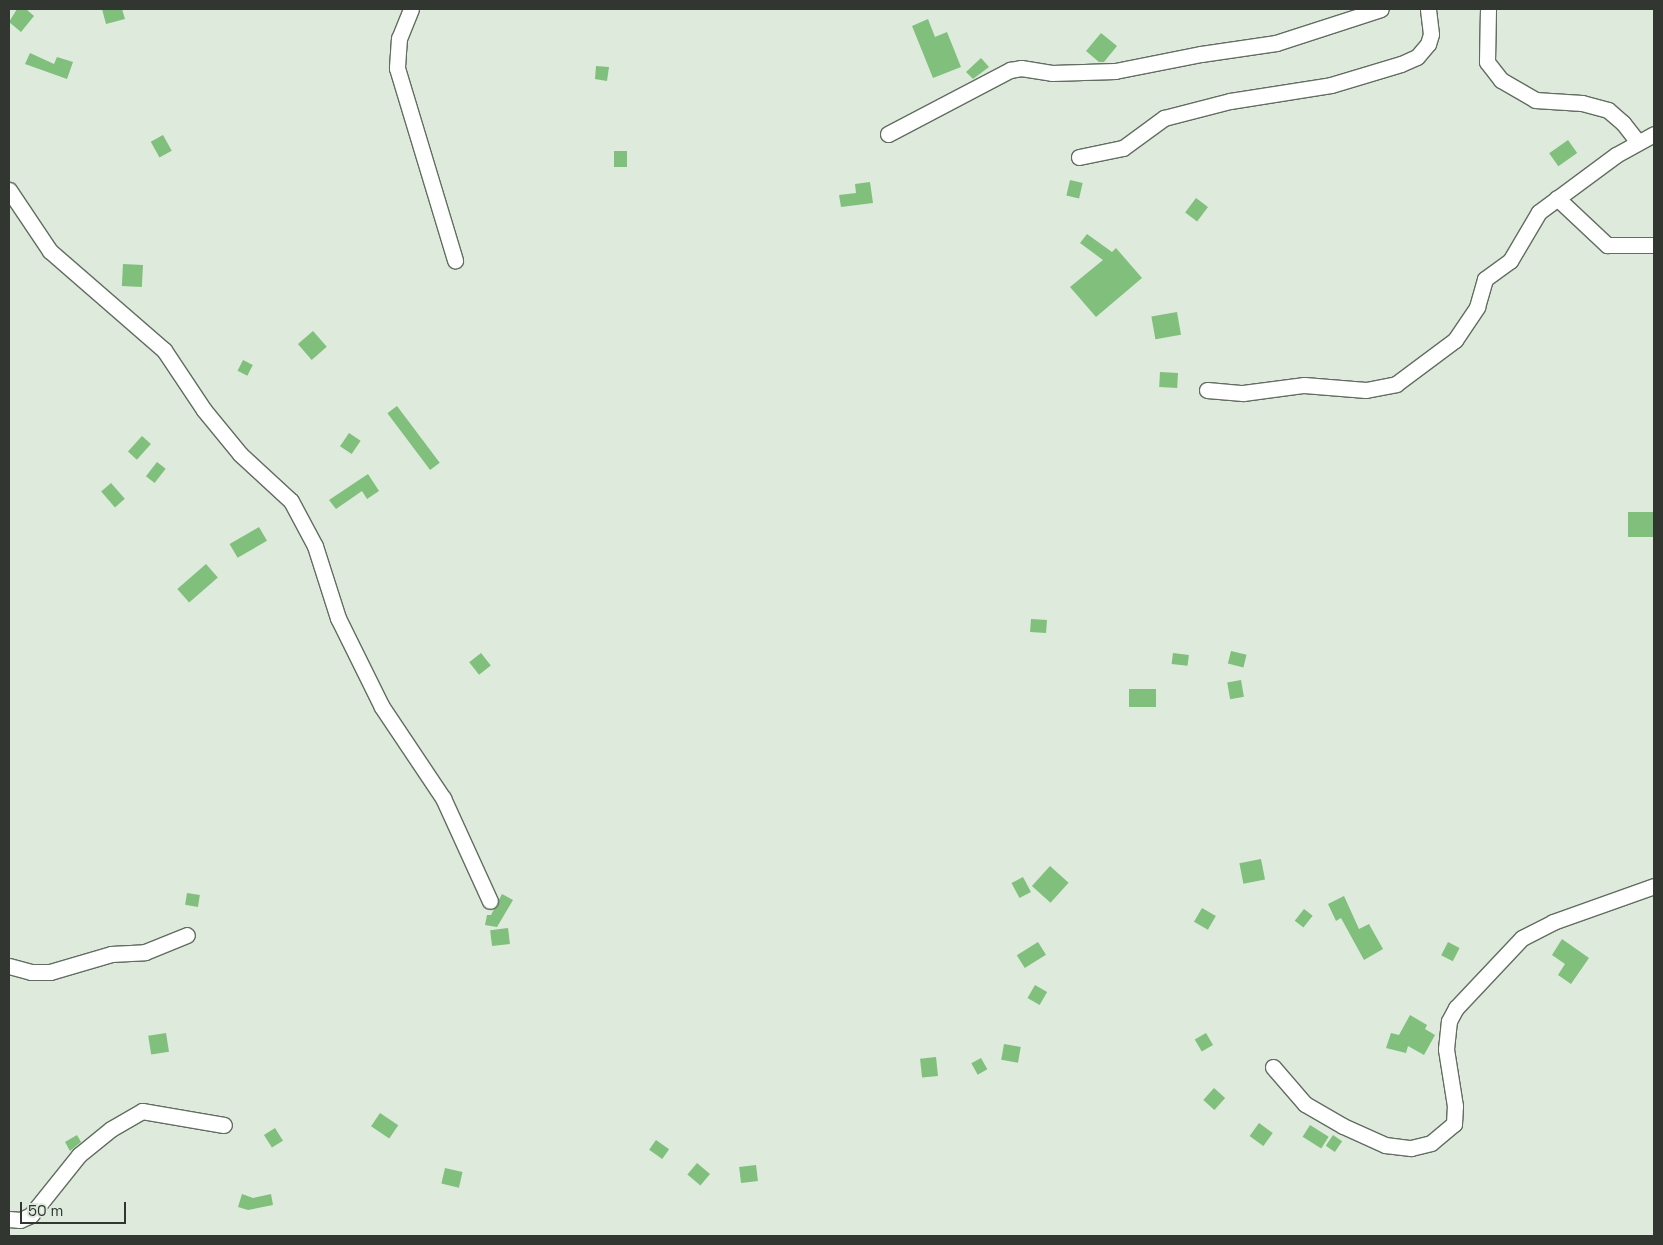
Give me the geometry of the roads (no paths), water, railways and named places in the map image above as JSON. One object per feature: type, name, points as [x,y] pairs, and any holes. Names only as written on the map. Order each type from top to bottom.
[{"type":"street","points":[[411,9],[399,38],[397,68],[455,260]]},
{"type":"street","points":[[888,134],[1010,70],[1021,68],[1052,73],[1115,72],[1201,54],[1276,43],[1381,9]]},
{"type":"street","points":[[1079,157],[1123,148],[1164,118],[1230,101],[1331,85],[1401,64],[1417,57],[1428,44],[1431,34],[1428,9]]},
{"type":"street","points":[[1488,9],[1487,62],[1501,80],[1535,100],[1582,103],[1608,110],[1623,123],[1637,140]]},
{"type":"street","points":[[1207,390],[1243,394],[1304,385],[1366,390],[1396,384],[1455,340],[1477,307],[1485,279],[1510,261],[1531,222],[1558,198],[1637,140],[1654,134]]},
{"type":"street","points":[[9,190],[50,251],[164,350],[204,410],[240,454],[291,501],[315,546],[338,618],[382,706],[443,798],[490,901]]},
{"type":"street","points":[[1558,198],[1607,245],[1617,248],[1642,244],[1654,245]]},
{"type":"street","points":[[1273,1067],[1305,1104],[1343,1126],[1386,1146],[1411,1148],[1431,1143],[1447,1133],[1454,1124],[1455,1106],[1446,1049],[1449,1021],[1456,1008],[1522,938],[1552,922],[1654,886]]},
{"type":"street","points":[[9,966],[30,972],[50,972],[111,954],[146,952],[187,935]]},
{"type":"street","points":[[9,1219],[20,1220],[31,1216],[79,1155],[111,1129],[142,1111],[224,1125]]}]
